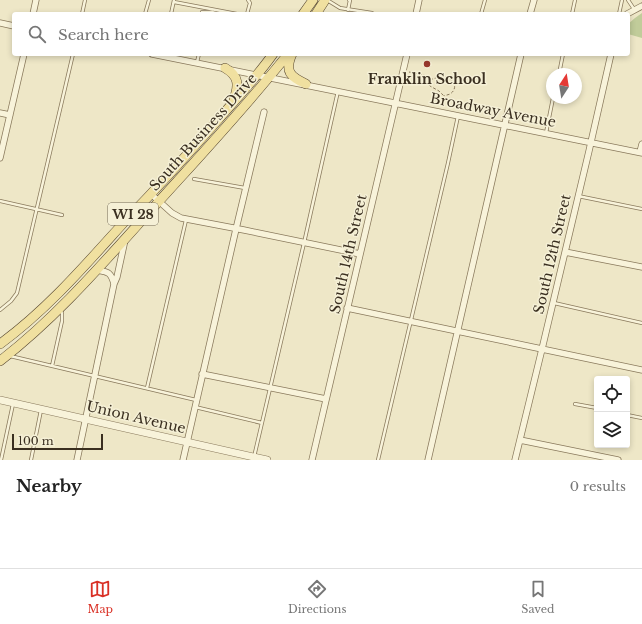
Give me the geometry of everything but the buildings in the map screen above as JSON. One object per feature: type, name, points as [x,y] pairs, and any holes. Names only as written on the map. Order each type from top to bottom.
[{"type":"main road","points":[[304,12],[313,0]]},
{"type":"main road","points":[[317,12],[326,0]]},
{"type":"main road","name":"South Business Drive","points":[[0,344],[58,294],[177,166],[258,75],[272,56]]},
{"type":"main road","name":"South Business Drive","points":[[4,358],[44,324],[97,270],[270,77],[286,56]]},
{"type":"main road","points":[[291,56],[288,64],[289,72],[297,80],[306,84]]},
{"type":"main road","points":[[225,68],[234,74],[238,87],[231,105]]},
{"type":"street","points":[[33,12],[36,0]]},
{"type":"street","points":[[416,12],[419,0]]},
{"type":"street","points":[[531,12],[534,0]]},
{"type":"street","points":[[630,12],[642,6]]},
{"type":"street","points":[[0,23],[12,26]]},
{"type":"street","points":[[0,158],[24,56]]},
{"type":"street","name":"Broadway Avenue","points":[[167,56],[641,152]]},
{"type":"street","name":"South 14th Street","points":[[312,460],[407,56]]},
{"type":"street","points":[[428,460],[521,56]]},
{"type":"street","name":"South 12th Street","points":[[515,460],[611,56]]},
{"type":"street","points":[[183,460],[264,112]]},
{"type":"street","points":[[0,113],[10,115]]},
{"type":"street","points":[[641,152],[642,144]]},
{"type":"street","points":[[151,194],[174,215],[186,219],[360,254]]},
{"type":"street","points":[[77,460],[114,284],[117,277],[125,240]]},
{"type":"street","points":[[565,252],[642,267]]},
{"type":"street","points":[[97,270],[108,272],[112,276],[114,284]]},
{"type":"street","points":[[348,308],[642,370]]},
{"type":"street","points":[[202,374],[326,399]]},
{"type":"street","name":"Union Avenue","points":[[0,400],[187,442],[234,456],[254,457],[267,460]]},
{"type":"street","points":[[520,440],[618,460]]},
{"type":"lane","points":[[82,12],[85,0]]},
{"type":"lane","points":[[146,12],[149,0]]},
{"type":"lane","points":[[190,5],[191,0]]},
{"type":"lane","points":[[247,12],[249,2],[252,0]]},
{"type":"lane","points":[[326,0],[338,7],[364,12]]},
{"type":"lane","points":[[348,10],[349,0]]},
{"type":"lane","points":[[481,12],[484,0]]},
{"type":"lane","points":[[572,12],[575,0]]},
{"type":"lane","points":[[619,12],[622,0]]},
{"type":"lane","points":[[628,0],[635,10]]},
{"type":"lane","points":[[172,12],[174,1],[212,12]]},
{"type":"lane","points":[[0,310],[18,293],[73,56]]},
{"type":"lane","points":[[197,63],[199,56]]},
{"type":"lane","points":[[560,68],[563,56]]},
{"type":"lane","points":[[254,457],[338,91]]},
{"type":"lane","points":[[546,133],[552,104]]},
{"type":"lane","points":[[378,460],[458,115]]},
{"type":"lane","points":[[194,179],[246,188]]},
{"type":"lane","points":[[578,196],[642,209]]},
{"type":"lane","points":[[0,202],[62,215]]},
{"type":"lane","points":[[147,388],[186,219]]},
{"type":"lane","points":[[553,303],[642,323]]},
{"type":"lane","points":[[52,366],[62,320],[60,308]]},
{"type":"lane","points":[[4,358],[52,366],[196,400]]},
{"type":"lane","points":[[1,460],[13,403]]},
{"type":"lane","points":[[575,404],[594,407]]},
{"type":"lane","points":[[195,407],[262,423]]},
{"type":"lane","points":[[31,460],[41,409]]},
{"type":"lane","points":[[630,416],[642,418]]},
{"type":"path","points":[[409,72],[424,75],[430,80]]},
{"type":"path","points":[[430,80],[445,77],[453,81],[455,85],[453,91],[444,96]]},
{"type":"path","points":[[430,80],[428,84],[444,96]]},
{"type":"path","points":[[442,103],[444,96]]},
{"type":"green space","points":[[642,13],[642,38],[630,35],[630,22]]},
{"type":"place","name":"Franklin School","points":[[427,64]]}]
